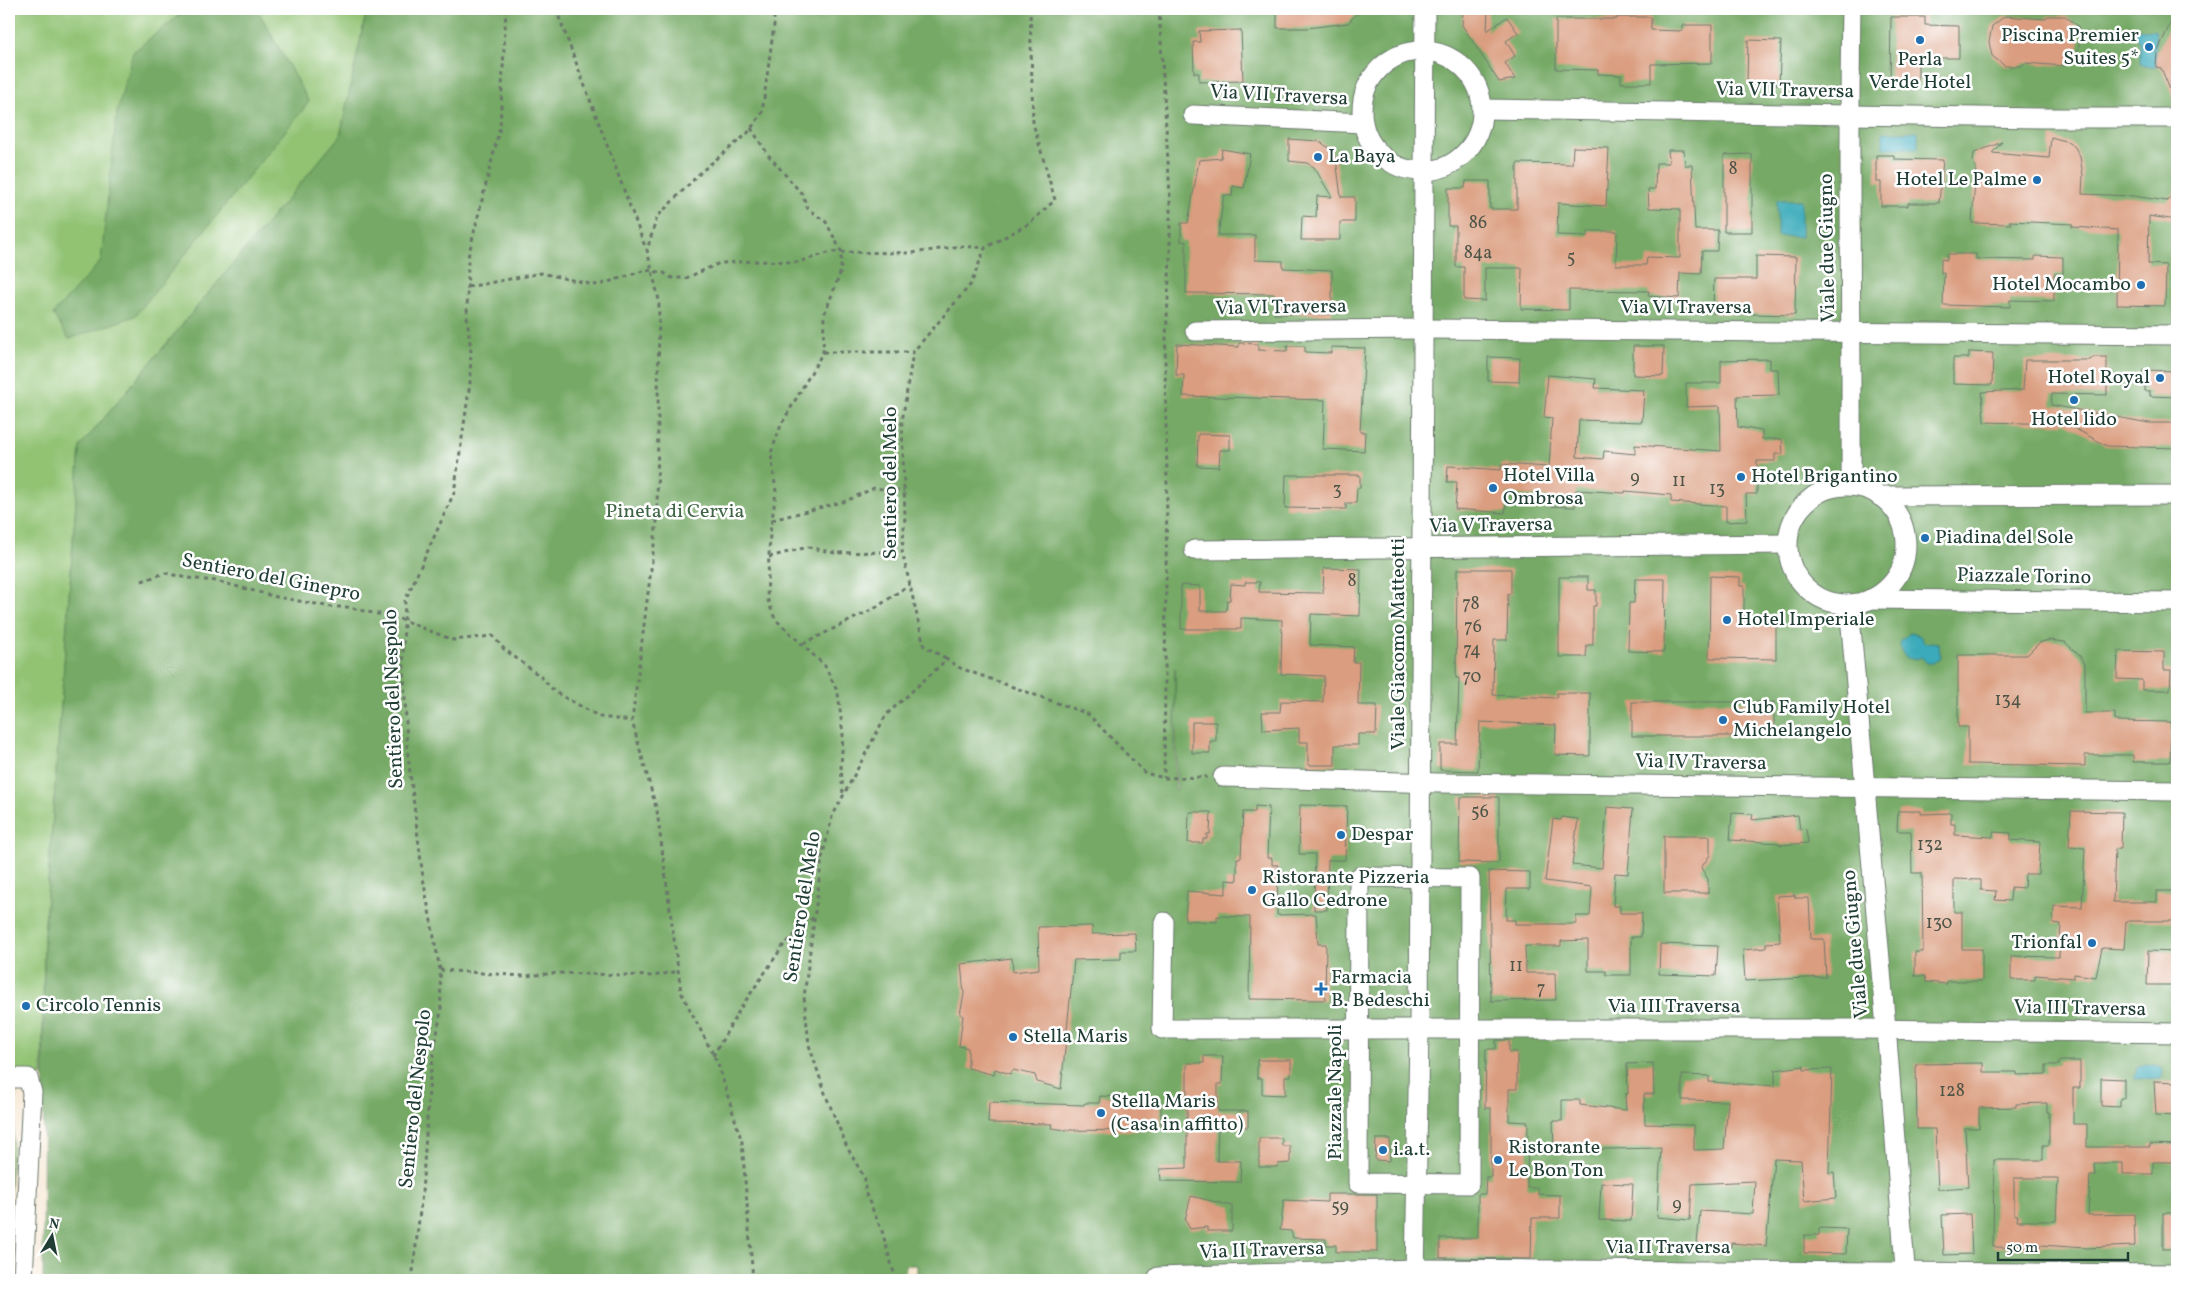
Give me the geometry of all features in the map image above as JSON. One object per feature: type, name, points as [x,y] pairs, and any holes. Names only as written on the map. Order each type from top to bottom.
[{"type":"street","name":"Viale Giacomo Matteotti","points":[[1415,1275],[1421,782],[1425,9]]},
{"type":"street","name":"Viale due Giugno","points":[[1851,9],[1849,115],[1852,331],[1851,486]]},
{"type":"street","points":[[1424,50],[1442,54],[1458,62],[1471,76],[1479,92],[1482,109],[1479,129],[1470,147],[1450,164],[1424,170],[1410,169],[1397,165],[1385,157],[1371,142],[1363,122],[1362,104],[1367,87],[1376,72],[1390,60],[1406,53],[1424,50]]},
{"type":"street","name":"Via VII Traversa","points":[[1482,109],[2042,118],[2177,118]]},
{"type":"street","name":"Via VII Traversa","points":[[1193,115],[1363,122]]},
{"type":"street","name":"Via VI Traversa","points":[[1195,331],[1423,329],[2177,334]]},
{"type":"street","points":[[1851,486],[1866,489],[1879,496],[1890,505],[1898,516],[1906,543],[1903,564],[1893,582],[1882,592],[1870,599],[1849,604],[1822,599],[1810,592],[1793,571],[1787,544],[1791,526],[1800,509],[1814,496],[1832,488],[1851,486]]},
{"type":"street","points":[[1879,496],[2177,495]]},
{"type":"street","name":"Via V Traversa","points":[[1194,550],[1787,544]]},
{"type":"street","name":"Piazzale Torino","points":[[1870,599],[2177,602]]},
{"type":"street","name":"Viale due Giugno","points":[[1849,604],[1886,1029],[1905,1276]]},
{"type":"street","name":"Via IV Traversa","points":[[1223,777],[1421,782],[2177,791]]},
{"type":"street","name":"Piazzale Napoli","points":[[1359,877],[1470,878],[1469,1029],[1468,1184],[1358,1183],[1359,877]]},
{"type":"street","name":"Via III Traversa","points":[[1164,922],[1162,1028],[1358,1030],[1886,1029],[2177,1033]]},
{"type":"street","points":[[9,1078],[28,1078],[32,1092],[23,1280]]},
{"type":"street","name":"Via II Traversa","points":[[1158,1278],[1415,1275],[1905,1276],[2177,1274]]},
{"type":"path","name":"Sentiero del Nespolo","points":[[412,1280],[422,1193],[430,1076],[442,1010],[440,970],[423,878],[407,748],[403,648],[404,601],[454,493],[470,383],[468,257],[500,127],[506,9]]},
{"type":"path","points":[[556,9],[647,250],[659,300],[657,521],[632,721],[657,811],[681,992],[714,1056],[742,1142],[753,1280]]},
{"type":"path","points":[[647,250],[657,217],[702,171],[746,134],[762,112],[774,25],[774,9]]},
{"type":"path","points":[[468,287],[541,273],[594,285],[652,270],[672,278],[686,278],[720,263],[757,261],[798,262],[831,252],[912,253],[962,246],[986,248],[1030,223],[1055,200],[1033,123],[1030,9]]},
{"type":"path","points":[[1159,9],[1170,195],[1170,258],[1165,359],[1167,473],[1164,778]]},
{"type":"path","points":[[751,128],[769,156],[802,194],[808,209],[826,222],[842,252],[841,270],[824,315],[823,352],[781,425],[771,453],[776,492],[772,520],[767,598],[775,620],[825,666],[838,693],[843,735],[841,766],[843,796]]},
{"type":"path","points":[[823,352],[913,352],[971,284],[986,248]]},
{"type":"path","name":"Sentiero del Melo","points":[[896,1280],[882,1232],[865,1192],[865,1179],[847,1147],[826,1096],[809,1045],[804,997],[822,858],[832,817],[886,715],[943,663],[945,658],[924,646],[902,551],[904,491],[902,422],[913,352]]},
{"type":"path","points":[[772,520],[846,501],[874,488],[904,491]]},
{"type":"path","points":[[769,556],[808,547],[835,553],[882,552],[903,542]]},
{"type":"path","name":"Sentiero del Ginepro","points":[[142,581],[165,573],[187,578],[216,581],[277,597],[332,607],[347,606],[377,614],[386,614],[453,640],[493,636],[504,649],[540,676],[555,692],[600,717],[632,721]]},
{"type":"path","points":[[803,644],[877,608],[910,584]]},
{"type":"path","points":[[945,658],[960,668],[1088,714],[1145,773],[1164,778],[1223,777]]},
{"type":"path","points":[[714,1056],[740,1009],[784,946],[815,916]]},
{"type":"path","points":[[440,970],[524,976],[559,973],[653,976],[679,970]]},
{"type":"green space","points":[[9,9],[367,9],[340,136],[80,447],[44,937],[42,1076],[17,1076],[9,1206]]},
{"type":"green space","points":[[187,9],[257,9],[309,102],[135,316],[69,339],[53,314],[101,261],[117,112],[133,52]]},
{"type":"green space","name":"Pineta di Cervia","points":[[367,9],[2177,9],[2177,1280],[917,1280],[917,1265],[906,1265],[905,1280],[43,1280],[44,937],[80,447],[340,136]],"holes":[[[1175,668],[1177,790],[1175,790]]]},
{"type":"water","name":"Piscina Premier Suites 5*","points":[[2137,29],[2156,31],[2156,67],[2140,64],[2140,42],[2134,34]]},
{"type":"water","points":[[1883,132],[1918,132],[1918,148],[1883,148]]},
{"type":"water","points":[[1777,200],[1801,200],[1801,237],[1777,236]]},
{"type":"water","points":[[1910,633],[1920,636],[1925,643],[1933,642],[1938,644],[1941,657],[1932,663],[1927,663],[1921,657],[1912,659],[1906,657],[1901,651],[1900,642]]},
{"type":"water","points":[[2145,1064],[2159,1066],[2163,1071],[2162,1078],[2134,1079],[2137,1068]]},
{"type":"building","points":[[1277,9],[1361,9],[1348,23],[1307,28],[1277,28]]},
{"type":"building","points":[[1463,9],[1488,10],[1487,31],[1507,17],[1518,33],[1506,41],[1515,56],[1505,63],[1515,79],[1499,82],[1462,25]]},
{"type":"building","points":[[2177,10],[2177,106],[2161,68],[2156,67],[2157,52]]},
{"type":"building","points":[[2005,16],[2045,19],[2048,16],[2065,16],[2078,26],[2080,40],[2077,56],[2064,66],[2025,63],[2021,66],[2005,66],[1992,56],[1989,42],[1992,26]]},
{"type":"building","points":[[1617,17],[1651,17],[1651,30],[1682,31],[1682,25],[1712,25],[1712,63],[1651,64],[1651,83],[1621,83],[1621,75],[1598,74],[1598,70],[1556,69],[1556,19],[1617,19]]},
{"type":"building","points":[[1891,17],[1925,17],[1925,25],[1959,26],[1959,58],[1918,58],[1918,83],[1890,83]]},
{"type":"building","points":[[1241,30],[1243,81],[1199,82],[1199,73],[1194,73],[1193,42],[1200,42],[1199,31]]},
{"type":"building","points":[[1748,40],[1781,41],[1779,84],[1747,83]]},
{"type":"building","points":[[2051,137],[2069,142],[2075,147],[2080,157],[2083,175],[2082,194],[2133,196],[2167,201],[2177,189],[2177,220],[2149,216],[2148,264],[2166,265],[2165,306],[2117,305],[2118,230],[2072,227],[2072,224],[2009,221],[2011,224],[1972,223],[1976,167],[1973,162],[1974,153],[2002,142],[1992,153],[2049,158]]},
{"type":"building","points":[[1289,139],[1319,141],[1329,148],[1336,159],[1341,197],[1355,197],[1355,222],[1340,222],[1340,240],[1301,240],[1302,216],[1316,217],[1317,196],[1332,197],[1314,167],[1307,163],[1289,161]]},
{"type":"building","points":[[1573,147],[1609,148],[1606,206],[1558,203],[1557,235],[1588,236],[1588,231],[1617,231],[1616,265],[1646,265],[1647,257],[1680,258],[1680,209],[1649,208],[1648,189],[1655,189],[1656,163],[1669,163],[1668,150],[1684,150],[1685,165],[1692,165],[1695,230],[1718,230],[1717,251],[1702,251],[1701,274],[1680,273],[1679,298],[1648,296],[1649,291],[1569,290],[1569,310],[1521,309],[1522,268],[1485,268],[1485,301],[1464,300],[1464,267],[1456,267],[1456,226],[1448,226],[1448,188],[1465,188],[1466,181],[1490,181],[1490,209],[1517,209],[1517,163],[1572,164]]},
{"type":"building","points":[[1222,149],[1250,154],[1244,188],[1233,186],[1232,196],[1224,195],[1218,235],[1255,235],[1255,260],[1283,261],[1283,268],[1332,270],[1332,314],[1274,314],[1274,294],[1186,293],[1186,242],[1181,241],[1181,223],[1188,223],[1199,160],[1221,158]]},
{"type":"building","points":[[1752,154],[1752,232],[1724,232],[1724,155]]},
{"type":"building","points":[[1876,155],[1894,155],[1894,159],[1943,160],[1939,203],[1908,203],[1908,206],[1881,206],[1881,182],[1876,182]]},
{"type":"building","points":[[1947,254],[1976,254],[1976,259],[2035,260],[2035,256],[2063,257],[2063,274],[2054,274],[2054,301],[2010,300],[2010,307],[1943,305],[1944,273],[1941,273],[1941,259],[1947,260]]},
{"type":"building","points":[[1756,256],[1796,257],[1795,315],[1713,313],[1714,279],[1756,279]]},
{"type":"building","points":[[1239,343],[1258,344],[1258,350],[1287,351],[1287,346],[1305,346],[1305,352],[1331,353],[1331,347],[1365,348],[1360,432],[1365,432],[1364,451],[1323,449],[1325,400],[1183,396],[1184,375],[1176,375],[1177,344],[1239,347]]},
{"type":"building","points":[[1633,346],[1664,346],[1663,376],[1633,375]]},
{"type":"building","points":[[1969,352],[1993,353],[1992,385],[1953,384],[1953,358],[1969,358]]},
{"type":"building","points":[[1488,357],[1520,358],[1519,382],[1488,381]]},
{"type":"building","points":[[2094,357],[2107,357],[2107,395],[2052,394],[2051,405],[2149,423],[2177,423],[2177,448],[2107,446],[2063,422],[2063,424],[1984,422],[1982,392],[2023,390],[2025,360],[2090,360]]},
{"type":"building","points":[[1770,359],[1770,369],[1778,369],[1779,395],[1737,396],[1738,427],[1762,431],[1762,439],[1782,439],[1783,454],[1775,454],[1775,461],[1757,461],[1757,494],[1746,494],[1747,521],[1726,522],[1726,506],[1671,502],[1671,495],[1625,491],[1625,493],[1576,490],[1575,507],[1547,506],[1548,497],[1507,494],[1505,513],[1455,509],[1457,482],[1447,482],[1448,466],[1501,470],[1501,464],[1549,467],[1552,418],[1544,417],[1548,375],[1596,379],[1595,388],[1644,390],[1642,422],[1579,420],[1577,457],[1603,459],[1604,451],[1635,454],[1635,445],[1721,451],[1720,406],[1686,407],[1686,383],[1721,383],[1721,360]]},
{"type":"building","name":"Hotel Royal","points":[[2143,370],[2177,371],[2177,397],[2150,396],[2150,391],[2145,391],[2145,385],[2142,385]]},
{"type":"building","points":[[1198,434],[1230,435],[1230,450],[1220,450],[1219,467],[1197,466]]},
{"type":"building","points":[[1286,475],[1360,475],[1360,488],[1357,488],[1356,503],[1346,503],[1346,509],[1285,508]]},
{"type":"building","points":[[1324,568],[1361,569],[1360,616],[1311,614],[1310,645],[1354,647],[1353,662],[1359,662],[1358,705],[1377,705],[1376,734],[1358,734],[1358,745],[1335,745],[1335,765],[1308,765],[1308,742],[1299,742],[1299,728],[1263,730],[1262,712],[1280,712],[1281,701],[1323,702],[1324,676],[1281,674],[1282,620],[1241,618],[1241,629],[1181,629],[1181,585],[1200,586],[1200,611],[1226,611],[1227,600],[1230,600],[1231,584],[1245,585],[1245,582],[1260,582],[1259,592],[1323,593]]},
{"type":"building","points":[[1457,569],[1511,569],[1511,594],[1508,594],[1507,640],[1494,640],[1493,695],[1557,698],[1557,693],[1590,693],[1590,756],[1555,755],[1556,725],[1480,722],[1478,771],[1440,770],[1440,744],[1457,744],[1459,678],[1456,678]]},
{"type":"building","name":"Hotel Imperiale","points":[[1710,576],[1740,577],[1740,586],[1744,586],[1744,617],[1767,617],[1766,624],[1776,624],[1776,659],[1709,658]]},
{"type":"building","points":[[1559,577],[1588,577],[1588,590],[1596,590],[1596,606],[1593,606],[1593,645],[1587,645],[1586,657],[1559,657]]},
{"type":"building","points":[[1635,579],[1665,579],[1664,652],[1628,651],[1629,603],[1634,603]]},
{"type":"building","points":[[2048,640],[2065,642],[2080,656],[2085,666],[2085,713],[2115,713],[2115,721],[2171,722],[2170,762],[2133,762],[2133,755],[2085,755],[2085,766],[1968,764],[1968,727],[1958,727],[1958,655],[2027,655],[2039,643]]},
{"type":"building","points":[[2118,651],[2164,652],[2164,670],[2171,670],[2170,690],[2142,690],[2142,680],[2117,679]]},
{"type":"building","points":[[1632,702],[1774,702],[1774,736],[1632,736]]},
{"type":"building","points":[[1192,722],[1216,722],[1216,741],[1210,741],[1210,753],[1192,753]]},
{"type":"building","points":[[1460,797],[1499,797],[1499,863],[1459,862]]},
{"type":"building","points":[[1300,805],[1347,806],[1345,860],[1328,860],[1327,910],[1314,910],[1315,854],[1299,854]]},
{"type":"building","points":[[1255,806],[1269,807],[1267,858],[1272,858],[1272,865],[1278,865],[1277,915],[1316,914],[1318,944],[1326,944],[1325,1000],[1249,999],[1250,917],[1217,916],[1217,922],[1185,920],[1187,891],[1226,894],[1226,880],[1237,881],[1237,858],[1241,858],[1243,812],[1255,812]]},
{"type":"building","points":[[1607,807],[1633,809],[1628,874],[1615,873],[1613,906],[1620,906],[1620,913],[1642,913],[1641,937],[1631,937],[1631,975],[1606,975],[1606,971],[1588,971],[1588,940],[1561,941],[1561,946],[1525,946],[1526,973],[1555,973],[1556,1000],[1491,1001],[1489,871],[1530,872],[1530,889],[1507,889],[1506,920],[1515,920],[1515,924],[1576,924],[1576,916],[1590,916],[1592,887],[1545,881],[1553,819],[1561,820],[1562,817],[1578,819],[1572,865],[1602,868]]},
{"type":"building","points":[[1898,811],[1921,811],[1921,814],[1951,813],[1951,824],[1955,824],[1955,835],[1993,837],[1993,832],[2011,833],[2011,840],[2040,842],[2038,874],[2025,874],[2024,888],[2011,887],[2010,901],[1995,900],[1996,891],[1981,890],[1981,880],[1954,879],[1954,912],[1962,912],[1962,949],[1982,949],[1982,981],[1947,981],[1947,984],[1926,982],[1925,976],[1915,976],[1915,952],[1923,952],[1922,873],[1912,873],[1911,831],[1897,831]]},
{"type":"building","points":[[2071,811],[2122,812],[2121,849],[2115,849],[2113,902],[2157,902],[2157,891],[2176,891],[2177,921],[2126,921],[2124,949],[2102,948],[2096,977],[2074,974],[2074,978],[2035,975],[2035,980],[2011,980],[2011,956],[2059,957],[2061,924],[2053,923],[2054,906],[2082,907],[2085,848],[2069,847]]},
{"type":"building","points":[[1189,812],[1211,812],[1210,834],[1207,834],[1207,839],[1203,839],[1203,843],[1188,843]]},
{"type":"building","points":[[1732,813],[1753,814],[1752,820],[1798,815],[1800,830],[1806,829],[1808,843],[1780,845],[1780,843],[1730,840]]},
{"type":"building","points":[[1664,836],[1710,836],[1710,855],[1701,868],[1708,879],[1708,893],[1664,893]]},
{"type":"building","points":[[1795,895],[1795,898],[1809,898],[1811,939],[1824,939],[1826,977],[1745,981],[1743,950],[1766,948],[1766,943],[1780,942],[1777,896]]},
{"type":"building","name":"Stella Maris","points":[[1092,926],[1092,934],[1135,933],[1136,951],[1121,951],[1121,959],[1074,960],[1061,1089],[1037,1082],[1035,1075],[1013,1070],[1010,1074],[995,1069],[994,1075],[968,1068],[968,1048],[959,1046],[963,1016],[960,1014],[964,994],[961,964],[1012,958],[1013,972],[1039,969],[1038,927]]},
{"type":"building","points":[[1660,944],[1718,946],[1716,976],[1659,974]]},
{"type":"building","points":[[2148,951],[2177,952],[2177,985],[2147,985]]},
{"type":"building","points":[[1496,1040],[1509,1040],[1509,1052],[1517,1052],[1517,1089],[1509,1089],[1509,1121],[1528,1122],[1527,1188],[1538,1188],[1538,1194],[1560,1195],[1560,1218],[1532,1218],[1531,1259],[1440,1258],[1440,1238],[1478,1238],[1478,1194],[1485,1194],[1486,1177],[1491,1177],[1491,1108],[1485,1108],[1486,1049],[1496,1049]]},
{"type":"building","points":[[1204,1056],[1223,1056],[1222,1084],[1218,1084],[1218,1111],[1248,1111],[1248,1127],[1218,1126],[1217,1161],[1241,1161],[1240,1182],[1161,1181],[1160,1169],[1187,1168],[1187,1063],[1204,1063]]},
{"type":"building","points":[[1257,1060],[1291,1060],[1291,1076],[1285,1076],[1285,1095],[1262,1094],[1262,1078],[1257,1078]]},
{"type":"building","points":[[2059,1061],[2080,1061],[2080,1088],[2073,1088],[2073,1124],[2087,1124],[2087,1147],[2150,1147],[2150,1144],[2177,1145],[2177,1162],[2153,1162],[2153,1174],[2123,1174],[2123,1163],[2094,1163],[2095,1175],[2090,1175],[2088,1215],[2134,1214],[2135,1246],[2086,1248],[2041,1245],[2041,1248],[1993,1247],[1994,1160],[2043,1160],[2043,1145],[2049,1145],[2049,1112],[2047,1112],[2047,1103],[2016,1104],[2016,1107],[1979,1108],[1979,1128],[1965,1128],[1968,1187],[1938,1189],[1935,1129],[1917,1129],[1916,1064],[1983,1063],[1983,1072],[2017,1072],[2017,1075],[2046,1074],[2046,1065],[2059,1065]],"holes":[[[2014,1178],[2058,1178],[2056,1221],[2017,1221],[2018,1215],[2014,1215]]]},
{"type":"building","points":[[1653,1063],[1654,1094],[1644,1094],[1645,1124],[1694,1125],[1694,1150],[1724,1149],[1728,1101],[1682,1100],[1682,1075],[1709,1076],[1709,1082],[1775,1086],[1775,1070],[1804,1066],[1804,1070],[1832,1069],[1829,1173],[1834,1172],[1836,1198],[1804,1201],[1801,1160],[1774,1159],[1766,1246],[1731,1243],[1731,1247],[1697,1244],[1700,1211],[1753,1214],[1755,1181],[1692,1184],[1690,1220],[1657,1217],[1661,1148],[1554,1150],[1553,1121],[1562,1121],[1562,1100],[1580,1100],[1580,1105],[1626,1110],[1625,1094],[1628,1094],[1627,1064]]},
{"type":"building","points":[[2101,1078],[2124,1079],[2124,1098],[2120,1098],[2120,1107],[2101,1106]]},
{"type":"building","points":[[2154,1081],[2177,1082],[2177,1116],[2156,1115]]},
{"type":"building","points":[[1100,1096],[1122,1097],[1122,1101],[1161,1102],[1161,1129],[1137,1128],[1137,1131],[1066,1130],[1051,1128],[1052,1124],[988,1123],[989,1102],[1084,1105],[1085,1103],[1099,1103]]},
{"type":"building","points":[[1259,1138],[1282,1138],[1282,1146],[1290,1146],[1290,1163],[1278,1164],[1277,1167],[1259,1167]]},
{"type":"building","name":"i.a.t.","points":[[1376,1139],[1390,1139],[1390,1161],[1375,1160]]},
{"type":"building","points":[[1601,1183],[1633,1184],[1631,1221],[1599,1220]]},
{"type":"building","points":[[1327,1194],[1377,1194],[1377,1252],[1336,1252],[1336,1245],[1326,1245],[1326,1239],[1293,1238],[1291,1231],[1280,1230],[1284,1200],[1327,1202]]},
{"type":"building","points":[[1191,1196],[1232,1206],[1232,1231],[1207,1231],[1207,1227],[1190,1229],[1185,1220]]},
{"type":"building","points":[[2163,1213],[2177,1213],[2177,1249],[2163,1249]]},
{"type":"building","points":[[1970,1214],[1972,1254],[1944,1255],[1942,1215]]},
{"type":"building","points":[[1819,1228],[1847,1229],[1846,1254],[1804,1253],[1804,1235],[1819,1235]]},
{"type":"place","name":"Perla Verde Hotel","points":[[1920,40]]},
{"type":"place","name":"Piscina Premier Suites 5*","points":[[2149,47]]},
{"type":"place","name":"La Baya","points":[[1318,157]]},
{"type":"place","name":"Hotel Le Palme","points":[[2037,180]]},
{"type":"place","name":"Hotel Mocambo","points":[[2141,285]]},
{"type":"place","name":"Hotel Royal","points":[[2160,378]]},
{"type":"place","name":"Hotel lido","points":[[2074,400]]},
{"type":"place","name":"Hotel Brigantino","points":[[1741,477]]},
{"type":"place","name":"Hotel Villa Ombrosa","points":[[1493,488]]},
{"type":"place","name":"Piadina del Sole","points":[[1925,538]]},
{"type":"place","name":"Hotel Imperiale","points":[[1727,620]]},
{"type":"place","name":"Club Family Hotel Michelangelo","points":[[1723,720]]},
{"type":"place","name":"Despar","points":[[1341,835]]},
{"type":"place","name":"Ristorante Pizzeria Gallo Cedrone","points":[[1252,890]]},
{"type":"place","name":"Trionfal","points":[[2092,943]]},
{"type":"place","name":"Farmacia B. Bedeschi","points":[[1321,989]]},
{"type":"place","name":"Circolo Tennis","points":[[26,1006]]},
{"type":"place","name":"Stella Maris","points":[[1013,1037]]},
{"type":"place","name":"Stella Maris (Casa in affitto)","points":[[1101,1113]]},
{"type":"place","name":"i.a.t.","points":[[1383,1150]]},
{"type":"place","name":"Ristorante Le Bon Ton","points":[[1498,1160]]}]
